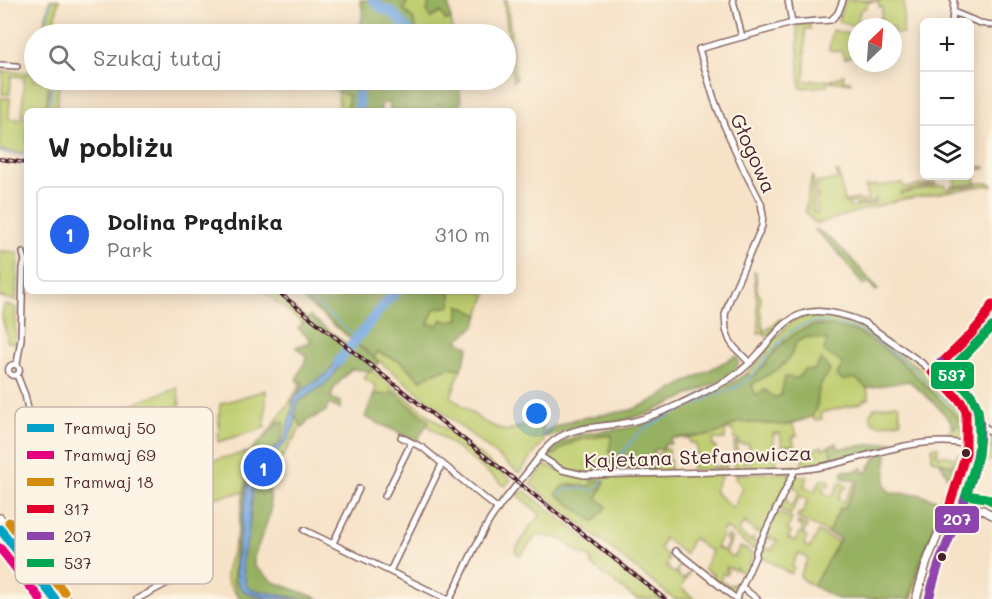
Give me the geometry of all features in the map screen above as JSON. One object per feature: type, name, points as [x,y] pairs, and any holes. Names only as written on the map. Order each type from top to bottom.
[{"type":"street","points":[[733,0],[742,37],[792,22],[831,20],[838,13],[843,0]]},
{"type":"street","points":[[788,0],[792,22]]},
{"type":"street","points":[[952,18],[954,0]]},
{"type":"street","points":[[953,12],[980,23],[992,25]]},
{"type":"street","name":"Głogowa","points":[[742,37],[699,49],[724,125],[761,203],[763,215],[762,226],[725,315],[726,330],[730,341],[750,363]]},
{"type":"street","points":[[0,65],[17,66]]},
{"type":"street","points":[[17,375],[20,369],[17,364],[24,266]]},
{"type":"street","points":[[932,372],[977,326],[992,304]]},
{"type":"street","points":[[304,530],[448,599],[486,526],[548,446],[566,435],[591,428],[625,424],[655,414],[728,380],[750,363],[791,319],[806,312],[816,311],[838,314],[865,323],[932,372],[962,403],[966,414],[967,444],[962,469],[928,558],[916,599]]},
{"type":"street","points":[[9,370],[11,365],[17,364]]},
{"type":"street","points":[[1,370],[9,370]]},
{"type":"street","points":[[9,370],[12,375],[17,375]]},
{"type":"street","points":[[17,375],[29,407]]},
{"type":"street","points":[[966,414],[975,418],[992,433]]},
{"type":"street","points":[[400,437],[423,448],[498,509]]},
{"type":"street","name":"Kajetana Stefanowicza","points":[[540,456],[555,467],[580,475],[795,470],[822,467],[913,445],[942,442],[967,444]]},
{"type":"street","points":[[385,496],[411,443]]},
{"type":"street","points":[[390,571],[442,464]]},
{"type":"street","points":[[676,550],[735,598],[738,597],[756,556],[756,551],[795,470]]},
{"type":"street","points":[[333,543],[359,489]]},
{"type":"street","points":[[950,504],[992,515]]},
{"type":"street","points":[[0,518],[15,534]]},
{"type":"street","points":[[54,584],[66,599]]},
{"type":"street","points":[[137,599],[165,584]]},
{"type":"street","points":[[742,587],[757,599]]},
{"type":"green space","points":[[50,0],[59,0],[54,24],[44,24]]},
{"type":"green space","points":[[360,0],[408,0],[404,9],[415,24],[361,24]]},
{"type":"green space","points":[[365,0],[406,4],[408,0],[430,0],[428,11],[431,18],[442,12],[445,20],[451,20],[452,24],[365,24]]},
{"type":"green space","points":[[430,0],[448,0],[451,20],[445,20],[441,12],[431,18],[427,11]]},
{"type":"green space","points":[[504,0],[507,0],[510,24],[507,24]]},
{"type":"green space","points":[[845,0],[904,0],[903,34],[902,18],[880,18],[882,7],[879,7],[878,1],[868,2],[866,8],[861,9],[858,18],[848,18],[848,25],[838,21]]},
{"type":"green space","points":[[809,23],[810,29],[805,29],[803,81],[832,80],[844,75],[843,80],[851,83],[827,81],[827,86],[800,88],[797,26]]},
{"type":"green space","points":[[832,30],[848,34],[848,58],[845,59],[841,51],[829,50]]},
{"type":"green space","points":[[3,71],[24,72],[24,77],[11,76],[10,94],[2,94]]},
{"type":"green space","points":[[24,77],[24,90],[48,90],[46,108],[24,108],[24,153],[0,151],[0,98],[10,98],[9,119],[22,119]]},
{"type":"green space","points":[[50,90],[58,90],[57,108],[46,108]]},
{"type":"green space","points":[[335,90],[345,90],[349,96],[347,108],[338,108],[338,91]]},
{"type":"green space","points":[[460,90],[461,103],[455,108],[442,108],[440,104],[435,108],[390,108],[390,102],[381,104],[381,108],[347,108],[349,96],[338,91]]},
{"type":"green space","points":[[974,167],[985,167],[985,169],[975,169],[975,181],[977,182],[955,186],[955,180],[974,180]]},
{"type":"green space","points":[[836,172],[839,172],[844,202],[851,208],[873,204],[877,200],[876,197],[873,202],[856,206],[855,202],[846,201],[868,200],[865,187],[876,185],[902,183],[905,188],[936,182],[936,184],[900,194],[940,185],[946,186],[946,189],[951,189],[951,186],[966,187],[983,183],[992,184],[992,186],[904,199],[818,224],[813,222],[805,211],[811,180],[813,176],[813,212],[817,213],[816,183],[838,179]]},
{"type":"green space","points":[[815,230],[824,234],[841,248],[878,290],[876,291],[870,284],[863,285],[837,251]]},
{"type":"green space","points":[[0,251],[18,252],[16,301],[0,297]]},
{"type":"green space","points":[[754,271],[761,299],[760,308],[764,332],[780,319],[782,320],[767,337],[764,333],[758,334]]},
{"type":"green space","points":[[267,294],[276,294],[342,347],[338,351]]},
{"type":"green space","points":[[320,294],[487,294],[479,315],[460,306],[459,319],[428,328]]},
{"type":"green space","points":[[451,294],[451,306],[434,309],[428,324],[439,325],[442,319],[448,322],[459,319],[459,305],[479,315],[475,326],[457,341],[469,347],[461,369],[450,367],[421,380],[401,362],[378,352],[373,358],[379,362],[372,371],[351,369],[334,388],[331,398],[340,402],[340,409],[328,404],[326,411],[307,421],[303,428],[297,419],[292,403],[303,384],[296,380],[307,357],[296,347],[312,341],[298,328],[310,316],[346,344],[351,340],[373,357],[298,295]]},
{"type":"green space","points":[[6,305],[16,307],[15,343],[7,342],[2,318],[3,307]]},
{"type":"green space","points":[[819,314],[864,327],[890,344],[889,347],[925,372],[958,404],[962,422],[899,361],[862,334],[854,331],[817,325],[785,340],[754,377],[746,374],[788,325],[809,315]]},
{"type":"green space","points":[[817,325],[852,331],[877,343],[915,375],[962,422],[955,428],[939,408],[909,381],[867,388],[855,378],[843,380],[836,376],[843,364],[824,351],[827,340],[807,337],[796,342],[790,357],[780,368],[752,384],[755,395],[765,390],[775,398],[781,395],[785,377],[798,378],[804,370],[814,370],[821,360],[830,370],[819,387],[817,405],[812,416],[806,419],[787,425],[738,422],[711,435],[671,438],[671,444],[664,444],[664,449],[654,450],[653,470],[601,472],[614,456],[609,451],[612,435],[573,442],[554,455],[549,453],[569,438],[592,432],[641,425],[715,392],[745,374],[754,377],[774,352],[789,338],[797,332]]},
{"type":"green space","points":[[807,337],[828,340],[843,364],[843,380],[855,378],[867,388],[869,399],[821,413],[822,419],[814,420],[812,416],[817,405],[819,387],[830,370],[814,370],[798,378],[775,398],[755,395],[752,384],[784,365],[796,342]]},
{"type":"green space","points":[[378,352],[401,362],[421,380],[450,367],[461,369],[451,397],[484,422],[505,431],[524,426],[543,426],[544,441],[519,473],[374,357]]},
{"type":"green space","points":[[736,356],[739,363],[731,372],[732,374],[647,414],[617,422],[581,426],[546,436],[547,430],[576,419],[631,410],[648,403]]},
{"type":"green space","points":[[306,363],[306,419],[266,481],[260,505],[248,599],[240,599],[228,583],[227,567],[263,439],[301,384],[298,383]]},
{"type":"green space","points":[[370,369],[511,480],[505,486],[427,425],[429,421],[392,391],[389,395],[374,394],[376,386],[364,378]]},
{"type":"green space","points":[[177,387],[180,405],[175,407],[126,407]]},
{"type":"green space","points":[[266,390],[265,428],[218,442],[220,404]]},
{"type":"green space","points":[[392,391],[429,421],[417,441],[365,417],[374,394],[389,395]]},
{"type":"green space","points":[[896,404],[899,406],[900,422],[879,425],[872,422],[870,414],[874,408]]},
{"type":"green space","points":[[969,417],[992,436],[992,450],[971,430]]},
{"type":"green space","points":[[278,422],[284,422],[280,442],[276,448],[257,462],[264,473],[260,484],[269,488],[271,511],[254,557],[254,566],[274,582],[320,599],[245,599],[244,597],[239,599],[233,582],[236,543],[250,464],[244,461],[251,450]]},
{"type":"green space","points":[[738,422],[792,424],[797,435],[792,438],[795,445],[782,446],[780,433],[773,434],[777,466],[795,466],[795,468],[749,468],[749,444],[737,444],[737,457],[746,457],[745,468],[735,469],[734,442],[739,442],[739,439],[734,439],[733,430],[725,430],[725,439],[713,439],[713,447],[716,447],[716,460],[713,460],[713,467],[726,464],[726,469],[730,469],[694,470],[692,469],[692,456],[697,456],[696,443],[690,443],[689,438],[671,438],[690,436]]},
{"type":"green space","points":[[951,422],[955,428],[962,422],[963,436],[961,439],[949,438],[946,432],[952,431]]},
{"type":"green space","points":[[971,430],[992,450],[992,460],[967,467],[972,452]]},
{"type":"green space","points":[[613,435],[614,456],[601,472],[570,471],[552,462],[553,460],[549,457],[549,453],[554,455],[573,442]]},
{"type":"green space","points":[[893,442],[893,446],[833,461],[829,446],[837,443],[838,448],[842,448]]},
{"type":"green space","points":[[822,446],[823,449],[829,446],[833,461],[893,446],[821,466],[801,467],[803,459],[811,455],[810,451]]},
{"type":"green space","points":[[938,447],[936,454],[939,457],[943,455],[956,458],[957,454],[961,455],[946,504],[924,553],[926,554],[912,599],[910,599],[915,575],[948,492],[955,462],[953,461],[951,466],[932,459],[932,448]]},
{"type":"green space","points":[[669,449],[669,457],[666,459],[670,460],[670,471],[610,473],[653,470],[654,454],[661,454],[661,450]]},
{"type":"green space","points":[[248,452],[244,460],[250,463],[244,492],[213,498],[214,460]]},
{"type":"green space","points":[[887,452],[885,484],[890,493],[917,494],[940,501],[949,480],[940,462],[954,466],[948,492],[915,575],[910,599],[838,599],[813,586],[840,539],[828,533],[840,508],[844,509],[857,484],[857,481],[842,478],[842,472],[863,468],[864,473],[869,471],[869,467],[878,455]]},
{"type":"green space","points":[[542,464],[576,477],[723,474],[714,491],[733,508],[743,488],[735,478],[737,474],[789,472],[791,476],[762,534],[758,531],[756,533],[745,522],[738,531],[750,541],[753,538],[756,544],[754,549],[725,527],[721,535],[716,547],[724,551],[729,541],[725,539],[727,535],[732,539],[726,553],[732,557],[740,547],[753,555],[742,578],[743,574],[736,568],[735,570],[727,567],[726,575],[723,573],[720,581],[738,586],[734,595],[713,579],[714,575],[704,569],[712,551],[693,538],[685,554],[664,538],[660,550],[668,555],[666,566],[669,570],[675,573],[682,562],[676,573],[684,579],[691,569],[681,588],[695,599],[674,599],[530,484],[543,467],[539,465]],"holes":[[[592,480],[605,481],[597,498],[561,488],[569,484],[591,486]]]},
{"type":"green space","points":[[795,475],[808,477],[804,486],[815,491],[821,479],[829,480],[830,485],[825,484],[822,490],[824,494],[831,496],[840,482],[843,482],[847,487],[843,489],[838,499],[844,502],[854,484],[857,484],[844,510],[840,508],[828,533],[797,518],[799,513],[802,514],[808,500],[800,496],[790,515],[781,510],[780,506],[784,497],[788,499],[786,503],[792,506],[800,490],[790,486],[794,485],[791,483]]},
{"type":"green space","points":[[591,480],[605,481],[597,498],[607,506],[594,522],[556,494],[566,485],[591,486]]},
{"type":"green space","points":[[525,491],[662,599],[636,599],[592,565],[591,557],[580,554],[562,539],[537,535],[520,556],[515,551],[529,528],[541,515],[516,494]]},
{"type":"green space","points":[[779,513],[792,519],[787,530],[791,532],[788,538],[795,541],[803,528],[797,524],[798,522],[807,526],[803,535],[807,537],[804,545],[810,548],[818,532],[839,542],[813,586],[803,580],[800,575],[808,558],[798,553],[791,574],[760,556],[758,551],[761,546],[772,550],[777,541],[770,537],[769,540],[767,534]]},
{"type":"water","points":[[344,352],[349,355],[331,378],[298,402],[295,424],[288,440],[275,454],[262,463],[253,487],[248,537],[242,564],[246,586],[253,590],[301,599],[269,598],[245,592],[239,585],[236,564],[247,488],[254,466],[262,456],[272,451],[284,440],[295,398],[327,374]]},
{"type":"waterway","points":[[45,24],[51,0]]},
{"type":"waterway","points":[[373,0],[381,8],[392,12],[403,24]]},
{"type":"waterway","points":[[50,108],[51,90]]},
{"type":"waterway","points":[[358,90],[359,108]]},
{"type":"waterway","points":[[0,152],[24,156]]},
{"type":"waterway","points":[[304,294],[358,338]]},
{"type":"waterway","points":[[338,362],[394,294]]},
{"type":"waterway","points":[[606,473],[644,429],[741,385],[792,330],[814,322],[831,322],[863,331],[913,368],[962,416]]},
{"type":"waterway","points":[[970,423],[992,442]]},
{"type":"waterway","points":[[560,494],[572,488],[594,490],[603,478]]},
{"type":"railway","points":[[0,159],[24,163]]},
{"type":"railway","points":[[281,294],[665,599]]},
{"type":"tram line","name":"18","points":[[9,522],[15,530]]},
{"type":"tram line","name":"50","points":[[0,529],[15,548]]},
{"type":"tram line","name":"69","points":[[0,548],[15,567]]},
{"type":"tram line","name":"69","points":[[28,584],[40,599]]},
{"type":"tram line","name":"50","points":[[43,584],[55,599]]},
{"type":"tram line","name":"18","points":[[58,584],[64,592]]},
{"type":"transit line","name":"317","points":[[932,372],[974,331],[992,304]]},
{"type":"transit line","name":"207","points":[[941,380],[992,327]]},
{"type":"transit line","name":"537","points":[[992,327],[949,372],[971,395],[978,410],[978,455],[966,495],[992,501]]},
{"type":"transit line","name":"207","points":[[929,599],[939,564],[970,486],[976,464],[980,423],[976,405],[970,393],[940,363]]},
{"type":"transit line","name":"317","points":[[932,372],[962,403],[966,412],[966,453],[950,504]]},
{"type":"place","name":"Dolina Prądnika","points":[[263,467]]}]
